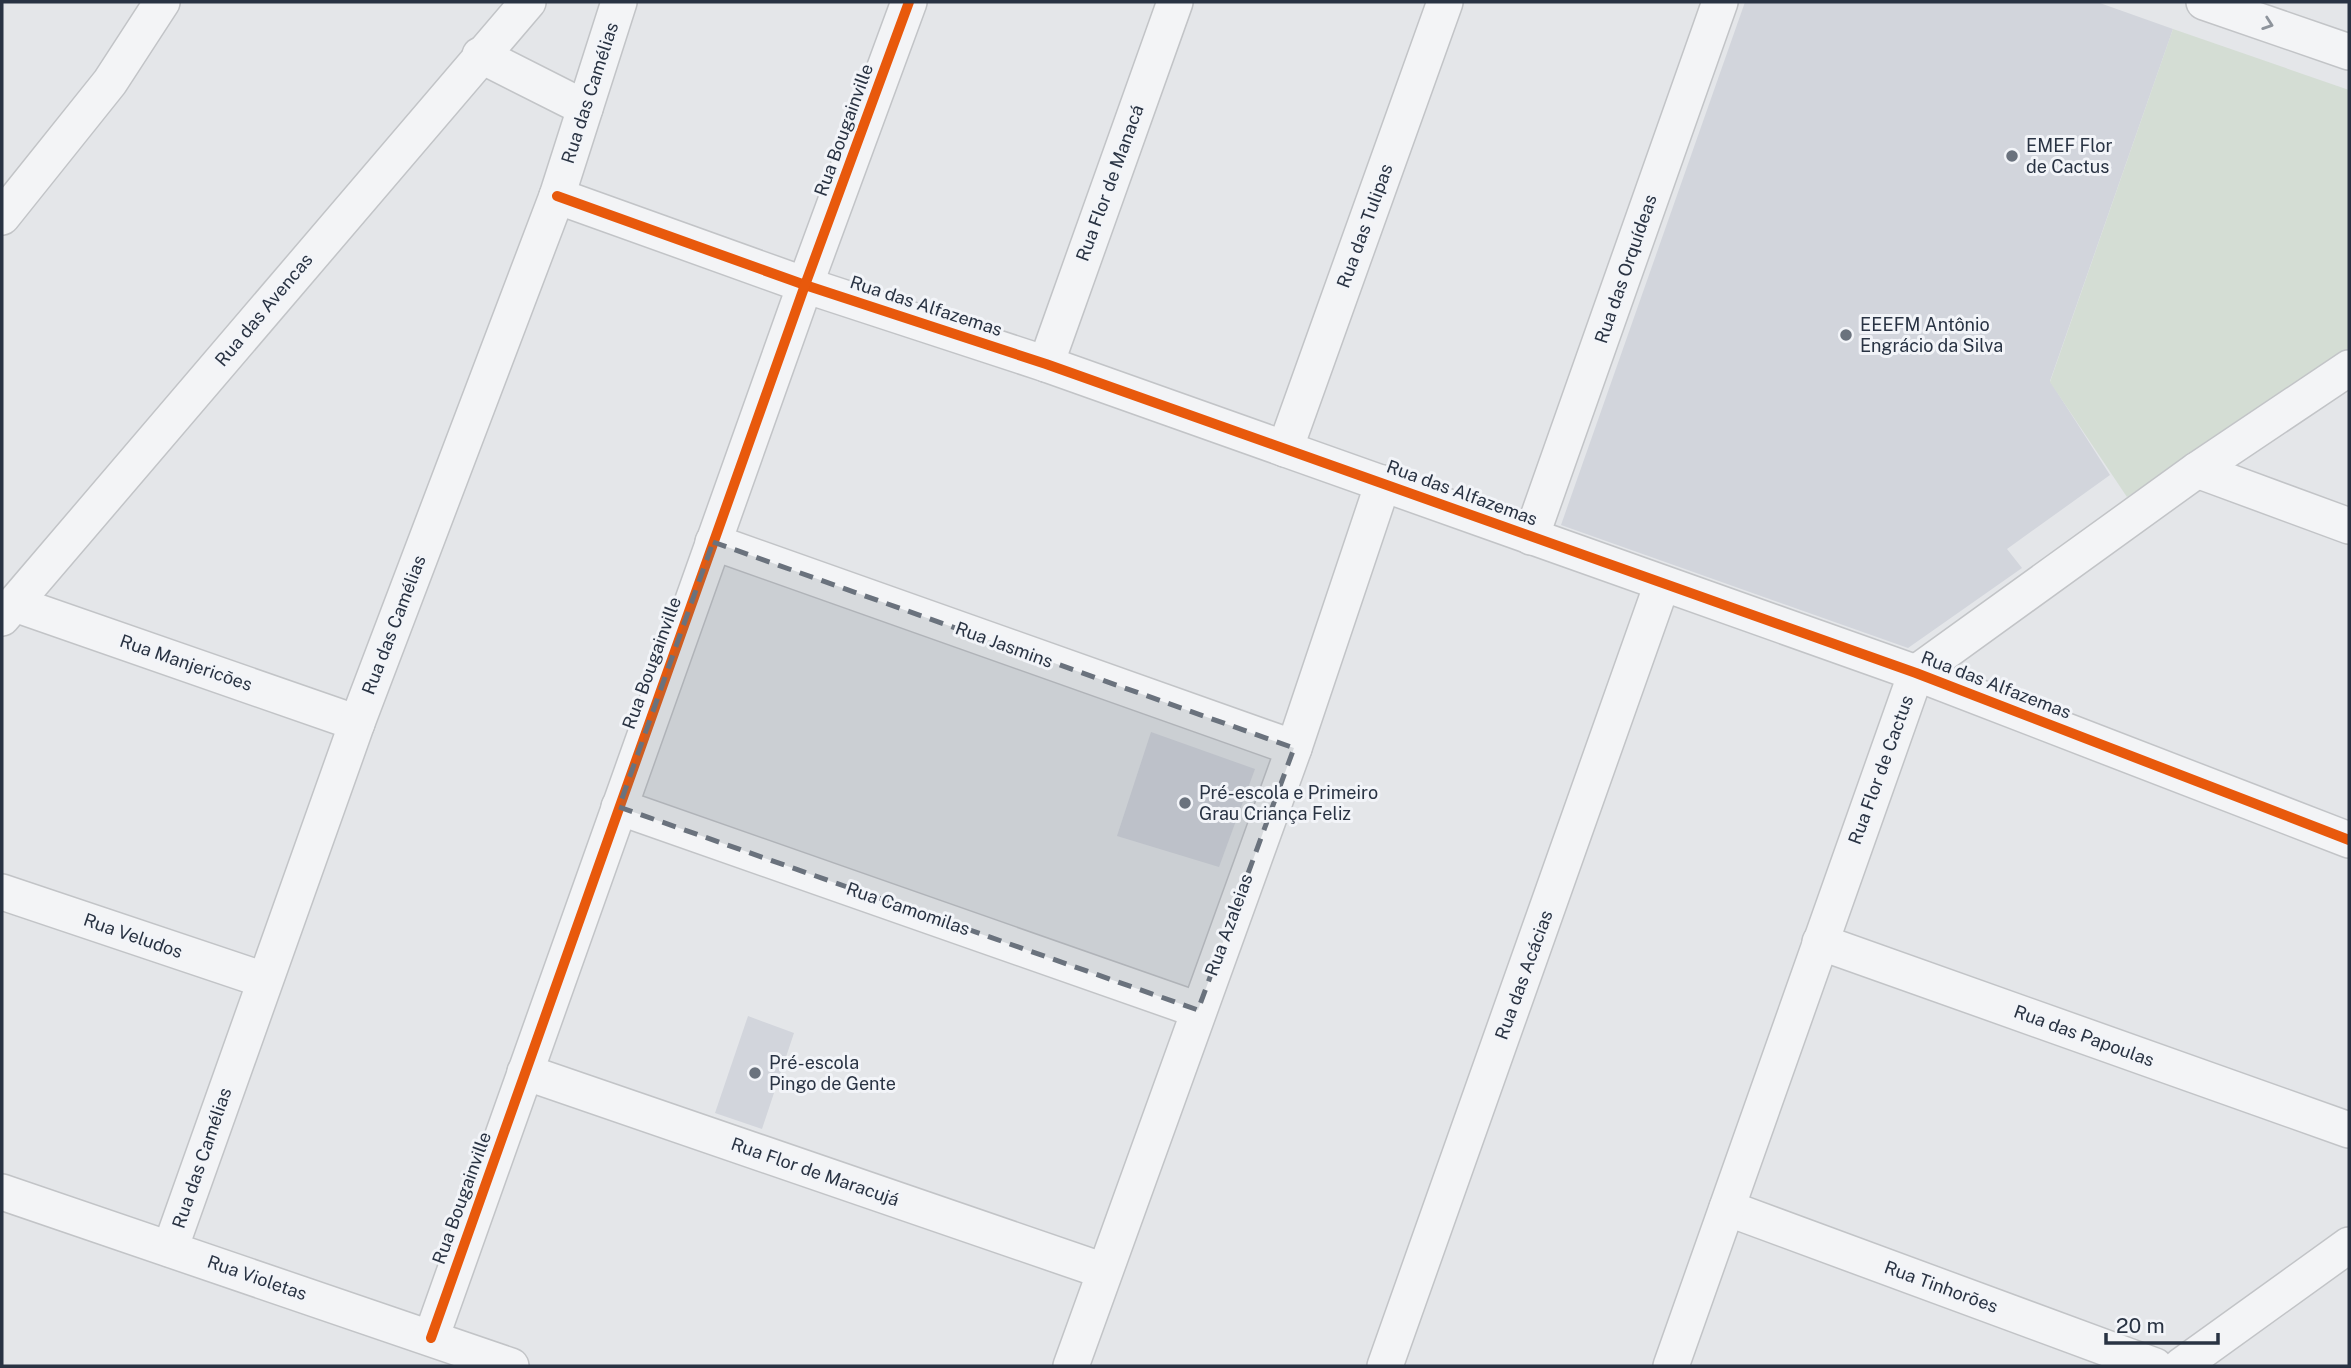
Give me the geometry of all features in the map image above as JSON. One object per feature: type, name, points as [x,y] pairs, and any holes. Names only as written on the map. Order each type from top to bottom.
[{"type":"street","points":[[2,217],[110,82],[162,2]]},
{"type":"street","name":"Rua das Avencas","points":[[8,611],[528,2]]},
{"type":"street","name":"Rua das Camélias","points":[[170,1249],[357,723],[557,196],[619,2]]},
{"type":"street","name":"Rua Bougainville","points":[[431,1338],[713,542],[909,2]]},
{"type":"street","name":"Rua Flor de Manacá","points":[[1046,364],[1175,2]]},
{"type":"street","name":"Rua das Tulipas","points":[[1285,449],[1445,2]]},
{"type":"street","name":"Rua das Orquídeas","points":[[1531,537],[1720,2]]},
{"type":"street","points":[[2204,2],[2349,52]]},
{"type":"street","points":[[480,55],[585,108]]},
{"type":"street","name":"Rua das Alfazemas","points":[[557,196],[805,285],[1046,364],[1916,673],[2349,841]]},
{"type":"street","name":"Rua Flor de Cactus","points":[[1671,1366],[1916,673],[2197,470],[2349,368]]},
{"type":"street","points":[[2197,470],[2349,526]]},
{"type":"street","name":"Rua Azaleias","points":[[1071,1366],[1294,748],[1383,483]]},
{"type":"street","name":"Rua Jasmins","points":[[713,542],[1294,748]]},
{"type":"street","name":"Rua das Acácias","points":[[1385,1366],[1662,583]]},
{"type":"street","name":"Rua Manjericões","points":[[8,611],[357,723]]},
{"type":"street","name":"Rua Camomilas","points":[[620,807],[1198,1010]]},
{"type":"street","name":"Rua Veludos","points":[[2,892],[264,980]]},
{"type":"street","name":"Rua das Papoulas","points":[[1820,942],[2349,1130]]},
{"type":"street","name":"Rua Flor de Maracujá","points":[[525,1072],[1104,1271]]},
{"type":"street","name":"Rua Violetas","points":[[2,1192],[512,1366]]},
{"type":"street","name":"Rua Tinhorões","points":[[1727,1208],[2155,1366]]},
{"type":"street","points":[[2181,1366],[2349,1245]]},
{"type":"highlighted area","points":[[713,542],[1294,748],[1198,1010],[619,807]]},
{"type":"shaded area","name":"EEEFM Antônio Engrácio da Silva","points":[[1745,2],[2097,2],[2173,29],[2050,381],[2110,475],[2007,549],[2022,568],[1908,648],[1561,525]]},
{"type":"shaded area","points":[[2173,29],[2349,90],[2349,348],[2127,497],[2050,382]]},
{"type":"shaded area","name":"Pré-escola e Primeiro Grau Criança Feliz","points":[[1151,732],[1255,769],[1219,867],[1117,836]]},
{"type":"shaded area","name":"Pré-escola Pingo de Gente","points":[[748,1016],[794,1033],[762,1129],[715,1113]]},
{"type":"cycle path","points":[[431,1338],[805,285],[909,2]]},
{"type":"cycle path","points":[[557,196],[805,285],[1046,364],[1916,673],[2349,840]]},
{"type":"place","name":"EMEF Flor de Cactus","points":[[2012,156]]},
{"type":"place","name":"EEEFM Antônio Engrácio da Silva","points":[[1846,335]]},
{"type":"place","name":"Pré-escola e Primeiro Grau Criança Feliz","points":[[1185,803]]},
{"type":"place","name":"Pré-escola Pingo de Gente","points":[[755,1073]]}]
